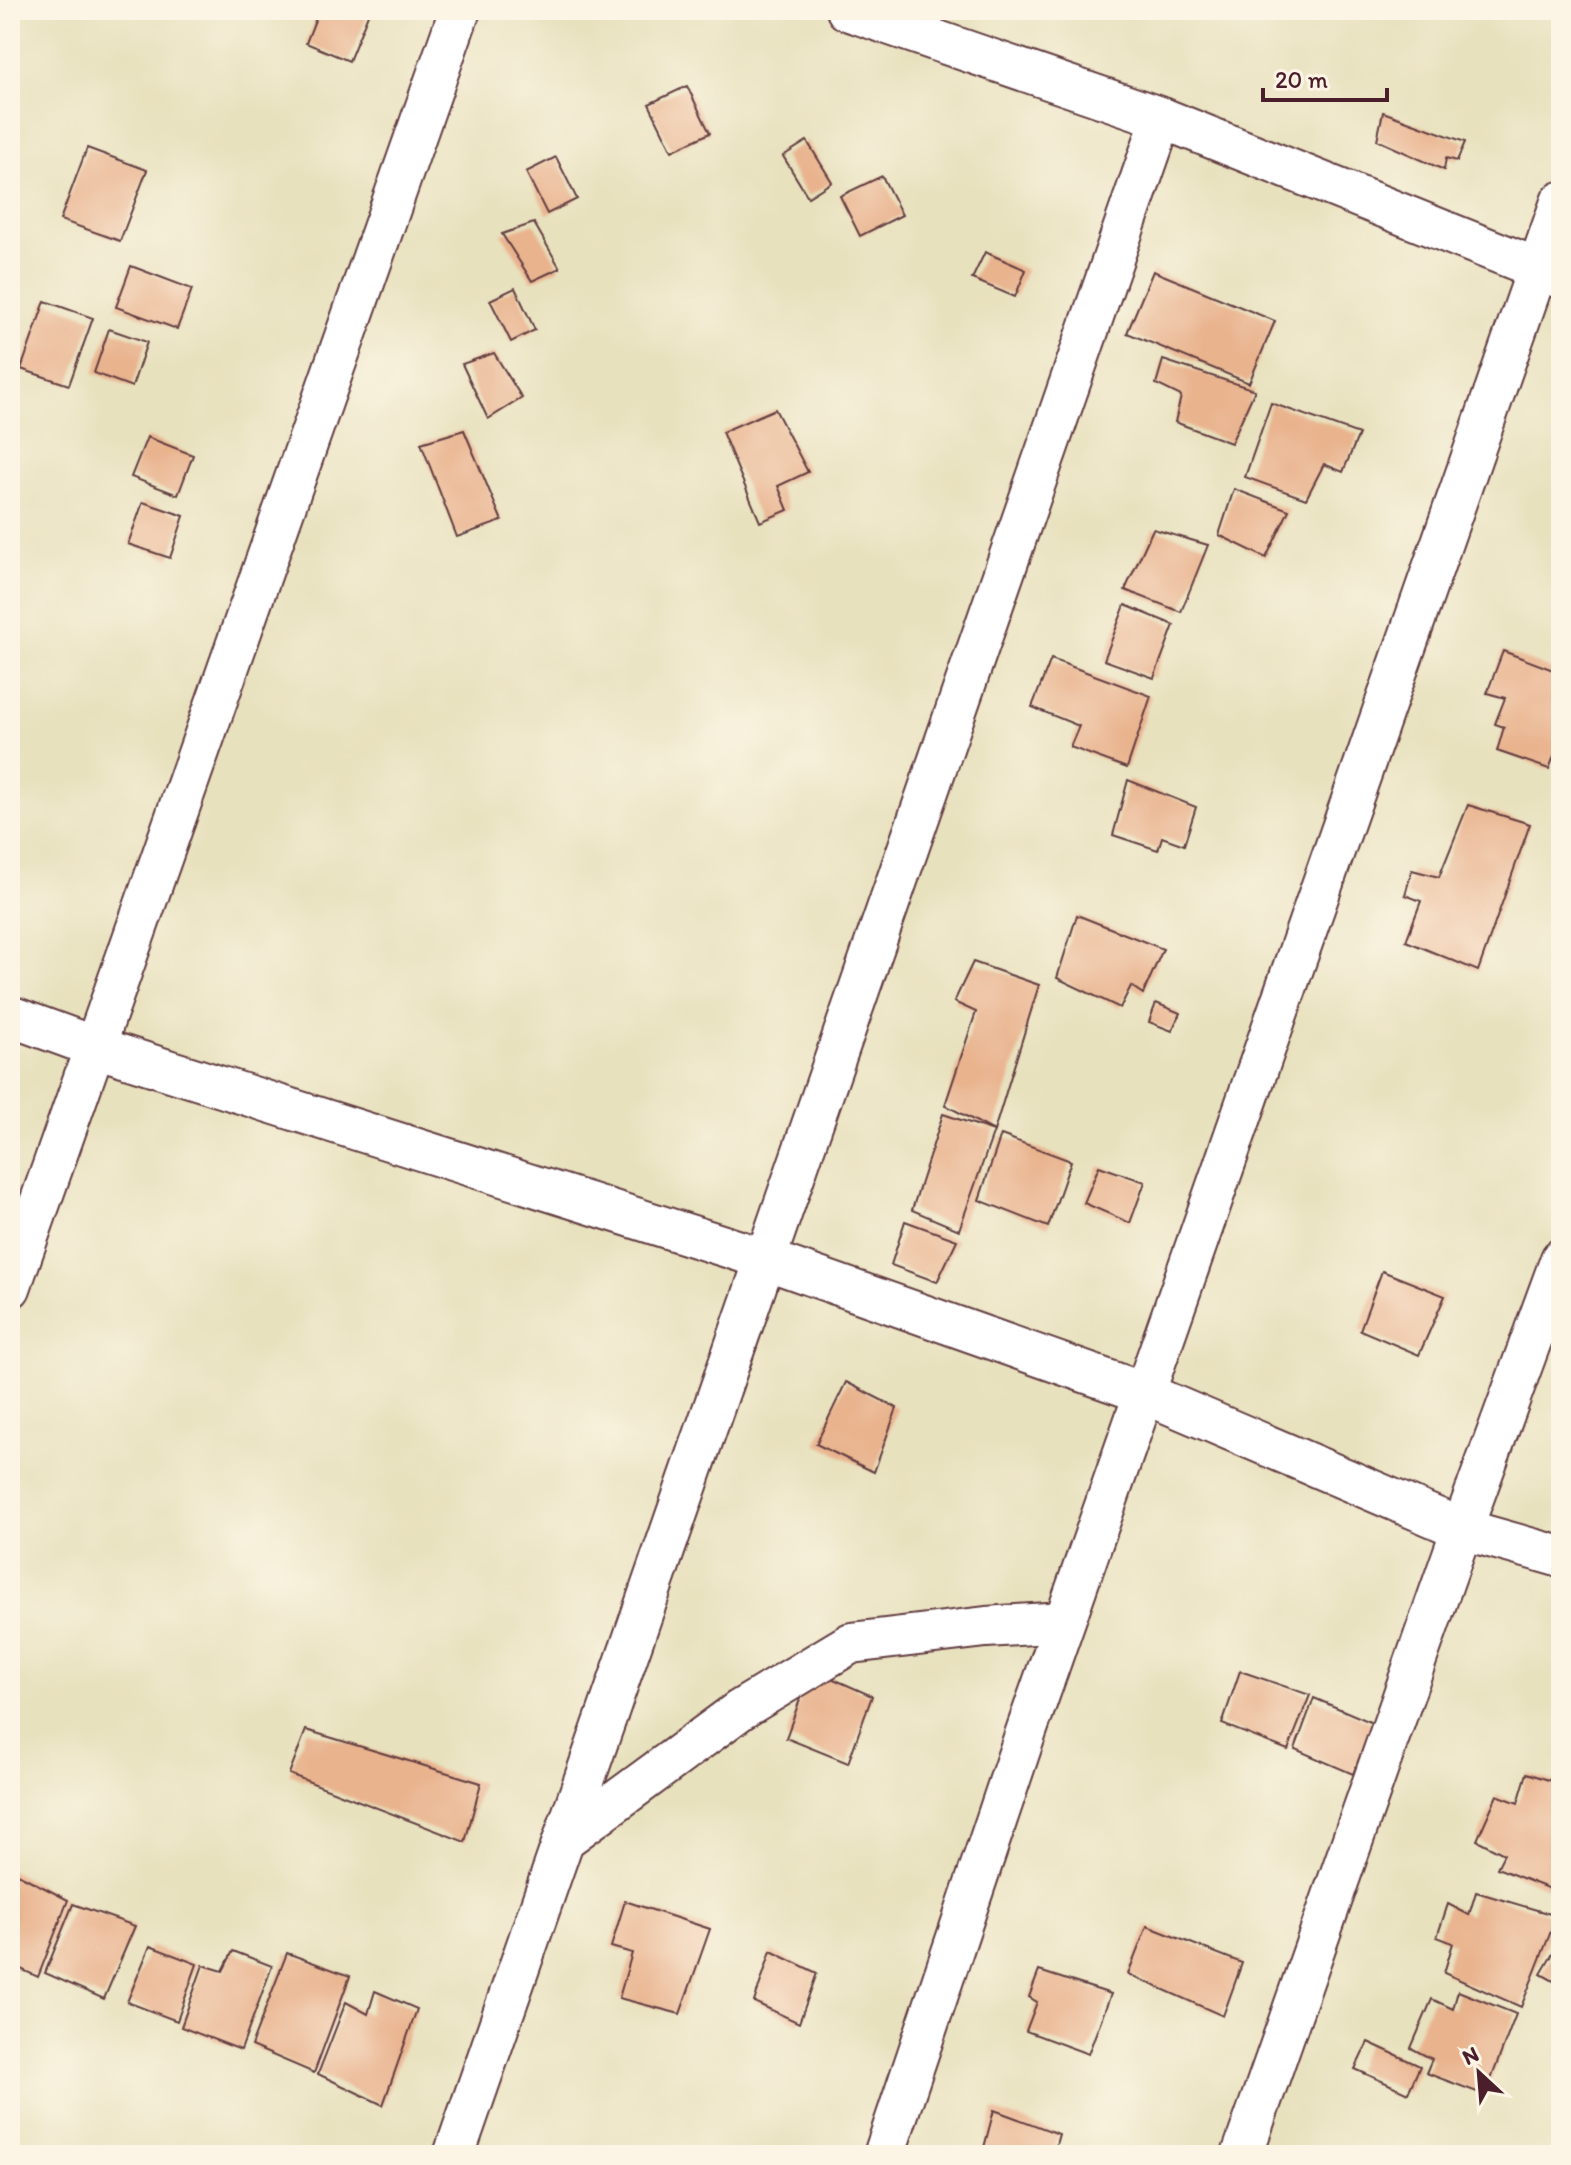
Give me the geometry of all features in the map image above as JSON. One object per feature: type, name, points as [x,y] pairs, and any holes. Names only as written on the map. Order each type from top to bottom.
[{"type":"street","points":[[10,1288],[460,10]]},
{"type":"street","points":[[847,10],[1162,118],[1549,273]]},
{"type":"street","points":[[454,2155],[1162,118]]},
{"type":"street","points":[[884,2155],[1144,1393],[1549,273],[1561,202]]},
{"type":"street","points":[[10,1016],[95,1047],[765,1259],[1144,1393],[1462,1529],[1561,1557]]},
{"type":"street","points":[[1242,2155],[1462,1529],[1561,1259]]},
{"type":"street","points":[[566,1838],[740,1710],[851,1643],[986,1627],[1064,1622]]},
{"type":"building","points":[[319,10],[369,12],[349,61],[306,43]]},
{"type":"building","points":[[687,86],[710,133],[672,151],[649,104]]},
{"type":"building","points":[[1383,112],[1465,142],[1457,161],[1446,158],[1444,170],[1377,140]]},
{"type":"building","points":[[807,141],[832,182],[808,197],[783,156]]},
{"type":"building","points":[[87,148],[147,170],[120,241],[60,220]]},
{"type":"building","points":[[556,157],[577,199],[547,214],[526,172]]},
{"type":"building","points":[[882,176],[902,215],[860,236],[840,196]]},
{"type":"building","points":[[534,223],[560,268],[532,281],[502,234]]},
{"type":"building","points":[[985,252],[1026,270],[1015,297],[972,279]]},
{"type":"building","points":[[131,266],[192,289],[177,329],[116,307]]},
{"type":"building","points":[[1153,271],[1275,321],[1249,383],[1127,333]]},
{"type":"building","points":[[515,288],[535,330],[511,342],[490,300]]},
{"type":"building","points":[[45,301],[93,318],[69,385],[21,369]]},
{"type":"building","points":[[109,329],[147,342],[132,387],[94,373]]},
{"type":"building","points":[[494,353],[522,398],[488,419],[462,364]]},
{"type":"building","points":[[1163,360],[1255,390],[1231,443],[1175,422],[1181,396],[1156,384]]},
{"type":"building","points":[[1271,403],[1359,434],[1343,472],[1324,464],[1306,499],[1245,477]]},
{"type":"building","points":[[775,409],[808,472],[778,486],[788,510],[760,522],[722,432]]},
{"type":"building","points":[[464,430],[502,521],[457,537],[421,443]]},
{"type":"building","points":[[147,437],[193,455],[178,495],[131,477]]},
{"type":"building","points":[[1234,489],[1289,510],[1266,558],[1219,535]]},
{"type":"building","points":[[143,502],[184,516],[170,558],[128,544]]},
{"type":"building","points":[[1153,529],[1208,545],[1181,612],[1125,590]]},
{"type":"building","points":[[1125,605],[1174,625],[1154,678],[1104,660]]},
{"type":"building","points":[[1503,651],[1561,673],[1561,738],[1549,769],[1497,751],[1504,727],[1495,724],[1505,698],[1487,693]]},
{"type":"building","points":[[1051,659],[1151,696],[1127,768],[1070,747],[1079,726],[1032,707]]},
{"type":"building","points":[[1128,780],[1196,807],[1184,845],[1162,837],[1158,850],[1113,835]]},
{"type":"building","points":[[1468,805],[1530,824],[1478,971],[1406,941],[1421,901],[1405,895],[1412,870],[1439,877]]},
{"type":"building","points":[[1077,915],[1163,949],[1143,994],[1131,986],[1120,1008],[1057,978]]},
{"type":"building","points":[[973,962],[1039,985],[994,1131],[945,1105],[976,1012],[954,1002]]},
{"type":"building","points":[[1156,1003],[1180,1013],[1172,1031],[1149,1022]]},
{"type":"building","points":[[943,1114],[994,1131],[959,1230],[912,1210]]},
{"type":"building","points":[[1001,1135],[1071,1161],[1048,1227],[979,1200]]},
{"type":"building","points":[[1099,1166],[1145,1182],[1130,1223],[1084,1203]]},
{"type":"building","points":[[905,1221],[957,1240],[937,1282],[891,1265]]},
{"type":"building","points":[[1382,1271],[1445,1296],[1419,1355],[1360,1330]]},
{"type":"building","points":[[846,1382],[897,1408],[874,1472],[816,1444]]},
{"type":"building","points":[[811,1669],[872,1696],[848,1763],[786,1738]]},
{"type":"building","points":[[1240,1671],[1310,1695],[1288,1750],[1222,1724]]},
{"type":"building","points":[[1314,1698],[1373,1723],[1353,1774],[1295,1749]]},
{"type":"building","points":[[306,1730],[481,1783],[465,1842],[289,1774]]},
{"type":"building","points":[[1527,1773],[1561,1784],[1560,1893],[1497,1868],[1504,1854],[1477,1840],[1497,1795],[1518,1803]]},
{"type":"building","points":[[10,1870],[68,1900],[38,1977],[10,1964]]},
{"type":"building","points":[[1476,1892],[1557,1916],[1521,2007],[1444,1973],[1453,1943],[1437,1937],[1448,1904],[1469,1915]]},
{"type":"building","points":[[625,1901],[710,1929],[680,2014],[619,1998],[632,1953],[611,1947]]},
{"type":"building","points":[[73,1904],[135,1926],[104,1999],[45,1973]]},
{"type":"building","points":[[1147,1926],[1242,1963],[1223,2016],[1128,1974]]},
{"type":"building","points":[[1558,1945],[1561,1946],[1561,1985],[1541,1974]]},
{"type":"building","points":[[150,1946],[197,1964],[177,2021],[127,2002]]},
{"type":"building","points":[[233,1951],[272,1966],[241,2050],[181,2027],[203,1965],[223,1971]]},
{"type":"building","points":[[771,1951],[817,1973],[799,2023],[754,2002]]},
{"type":"building","points":[[287,1953],[350,1976],[314,2073],[251,2046]]},
{"type":"building","points":[[1039,1971],[1111,1994],[1088,2054],[1026,2031],[1037,2002],[1029,1997]]},
{"type":"building","points":[[375,1991],[417,2009],[383,2105],[318,2074],[346,2002],[368,2014]]},
{"type":"building","points":[[1458,1991],[1516,2014],[1485,2095],[1426,2073],[1432,2059],[1411,2048],[1432,1999],[1453,2009]]},
{"type":"building","points":[[1368,2042],[1420,2066],[1408,2093],[1355,2069]]},
{"type":"building","points":[[994,2110],[1059,2134],[1053,2155],[982,2155]]}]
